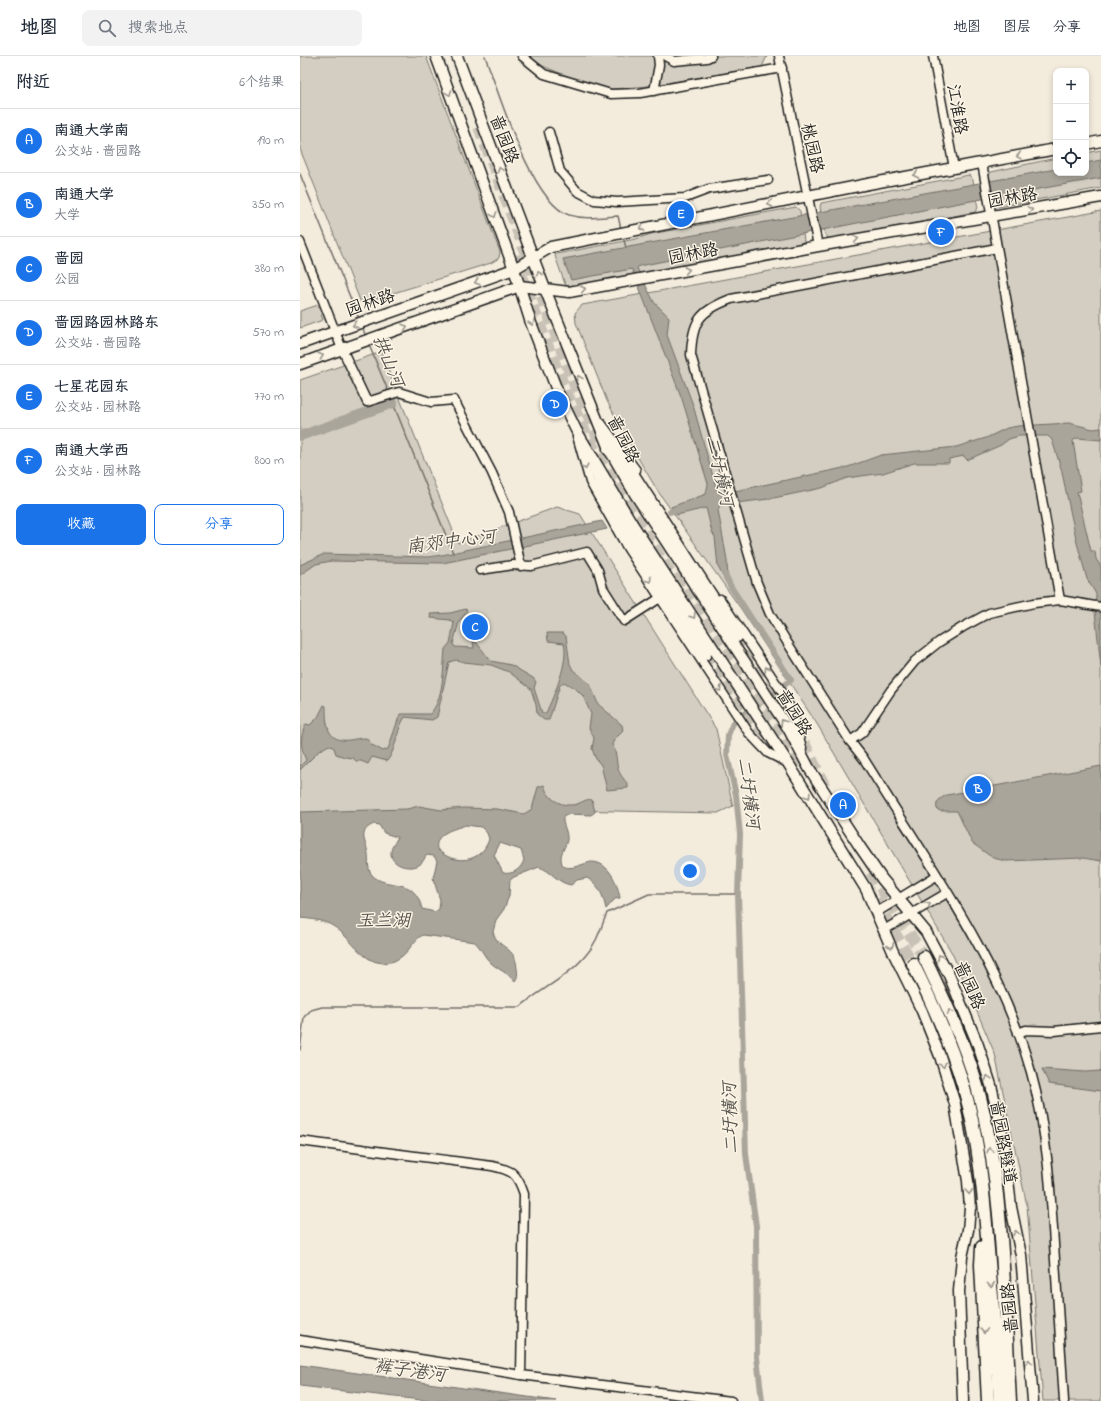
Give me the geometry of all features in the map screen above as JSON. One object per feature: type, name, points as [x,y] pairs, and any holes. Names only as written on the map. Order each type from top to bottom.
[{"type":"highway","points":[[609,449],[631,472],[737,636]]},
{"type":"highway","points":[[592,458],[605,495],[635,547],[705,654]]},
{"type":"highway","name":"啬园路隧道","points":[[924,957],[963,1042],[977,1086],[986,1123],[996,1193],[1001,1342]]},
{"type":"highway","name":"啬园路隧道","points":[[913,964],[935,1007],[964,1088],[980,1165],[1001,1342]]},
{"type":"highway","points":[[996,1193],[1007,1258],[1019,1401]]},
{"type":"highway","points":[[985,1208],[981,1265],[988,1401]]},
{"type":"highway","points":[[1000,1401],[1001,1342]]},
{"type":"highway","points":[[1001,1342],[1010,1401]]},
{"type":"main road","name":"啬园路","points":[[436,56],[514,269],[531,323],[550,372],[576,430],[633,525],[788,763],[866,889],[894,954],[922,1011],[940,1056],[955,1104],[963,1145],[970,1208],[959,1291],[963,1401]]},
{"type":"main road","name":"啬园路","points":[[456,56],[545,289],[609,449],[635,494],[788,728],[809,768],[860,847],[926,932],[949,975],[966,1013],[991,1085],[1004,1142],[1011,1208],[1021,1254],[1033,1401]]},
{"type":"main road","points":[[1089,143],[1101,141]]},
{"type":"main road","name":"园林路","points":[[300,344],[514,269],[534,259],[551,247],[982,162],[1053,150]]},
{"type":"main road","name":"园林路","points":[[300,364],[520,286],[558,292],[569,292],[991,212],[1101,197]]},
{"type":"street","points":[[522,56],[544,74],[611,94],[654,91],[782,68]]},
{"type":"street","points":[[654,91],[659,65],[658,56]]},
{"type":"street","points":[[665,56],[674,61],[707,58],[711,56]]},
{"type":"street","name":"桃园路","points":[[779,56],[818,246]]},
{"type":"street","name":"江淮路","points":[[933,56],[954,168]]},
{"type":"street","points":[[549,132],[560,171],[577,192],[594,200],[617,202],[685,198],[709,189],[768,180]]},
{"type":"street","points":[[982,162],[1060,600]]},
{"type":"street","points":[[300,242],[342,349],[367,402],[399,392],[431,402],[454,400],[492,473],[509,512],[521,566]]},
{"type":"street","points":[[997,248],[731,299],[716,305],[698,319],[692,336],[691,356],[757,583],[770,614],[850,741],[864,759],[947,893],[991,970],[1018,1033],[1031,1071],[1048,1160],[1054,1223],[1064,1401]]},
{"type":"street","points":[[594,414],[640,476],[784,695],[794,717],[809,768]]},
{"type":"street","points":[[576,430],[590,482],[628,549],[749,733],[768,753],[788,763]]},
{"type":"street","points":[[480,570],[531,566],[587,552],[598,570],[603,588],[624,621],[660,598]]},
{"type":"street","points":[[850,741],[862,733],[891,690],[915,661],[939,642],[989,613],[1034,603],[1060,600],[1098,606]]},
{"type":"street","points":[[877,912],[936,876]]},
{"type":"street","points":[[884,930],[947,893]]},
{"type":"street","points":[[1018,1033],[1026,1030],[1054,1031],[1101,1026]]},
{"type":"street","points":[[300,1141],[492,1166],[505,1168],[514,1173],[520,1182],[524,1194],[521,1375]]},
{"type":"street","points":[[300,1340],[521,1375],[730,1401]]},
{"type":"shaded area","points":[[300,56],[426,56],[500,252],[499,258],[491,263],[361,303],[300,149]]},
{"type":"shaded area","points":[[527,56],[767,56],[762,67],[648,86],[600,90],[543,66]]},
{"type":"shaded area","points":[[1101,150],[1101,188],[998,207],[995,205],[989,175],[991,172],[1053,159],[1053,176],[1089,176],[1089,152]]},
{"type":"shaded area","points":[[969,175],[973,180],[978,208],[975,212],[830,239],[825,235],[820,207],[821,203]]},
{"type":"shaded area","points":[[796,207],[800,211],[804,241],[799,244],[569,288],[565,284],[555,256],[556,254],[636,239],[651,234]]},
{"type":"shaded area","points":[[1101,211],[1101,1401],[1043,1401],[1027,1206],[995,1054],[952,953],[817,724],[741,609],[657,490],[631,446],[607,401],[576,323],[575,313],[582,305]]},
{"type":"shaded area","points":[[318,305],[323,320],[300,328],[300,311]]},
{"type":"shaded area","points":[[381,352],[458,543],[557,507],[580,514],[716,729],[733,806],[718,813],[564,810],[497,820],[335,817],[300,843],[300,380]]},
{"type":"water","points":[[1101,160],[1101,178],[954,204],[639,266],[637,268],[654,302],[669,317],[667,335],[693,405],[717,491],[721,494],[848,467],[881,455],[956,447],[986,438],[1007,428],[1018,426],[1069,423],[1093,429],[1101,428],[1101,440],[1076,438],[1073,441],[1081,491],[1077,492],[1091,551],[1095,551],[1096,559],[1101,567],[1101,667],[1095,612],[1096,594],[1087,579],[1077,543],[1061,468],[1052,440],[1048,436],[1019,436],[1009,439],[1001,445],[967,460],[964,456],[949,459],[949,463],[914,463],[883,473],[847,478],[822,488],[769,499],[720,505],[718,510],[727,560],[728,586],[718,567],[715,537],[712,532],[706,508],[677,515],[671,507],[706,494],[708,484],[682,399],[632,269],[571,280],[563,259],[1053,170],[1053,176],[1089,176],[1089,162]]},
{"type":"water","points":[[602,521],[607,529],[443,563],[331,561],[316,564],[300,575],[300,565],[324,554],[428,557]]},
{"type":"water","points":[[466,609],[467,611],[459,622],[453,644],[455,647],[474,648],[473,642],[476,642],[491,661],[511,665],[533,678],[536,682],[534,688],[542,713],[546,713],[557,688],[563,669],[565,651],[564,643],[548,641],[547,633],[563,633],[566,636],[570,664],[573,670],[590,684],[598,704],[622,725],[623,731],[612,744],[615,750],[618,768],[628,784],[628,788],[607,790],[601,765],[596,759],[592,749],[594,738],[589,728],[591,714],[583,696],[576,689],[564,682],[560,685],[549,720],[544,720],[537,714],[531,689],[509,672],[491,665],[456,660],[449,662],[437,717],[432,720],[405,717],[393,751],[387,761],[372,757],[368,764],[361,761],[356,761],[353,758],[336,754],[334,748],[329,745],[320,750],[300,770],[300,766],[306,760],[302,746],[304,728],[306,724],[310,725],[318,717],[324,705],[326,706],[327,725],[332,735],[342,740],[366,738],[372,745],[383,751],[388,749],[400,714],[430,714],[435,708],[438,700],[443,674],[445,649],[450,643],[454,623],[450,620],[431,618],[430,614],[450,613]]},
{"type":"water","points":[[1101,766],[1101,861],[1083,858],[1006,861],[993,858],[972,843],[957,811],[940,811],[937,809],[938,802],[947,795]]},
{"type":"water","name":"玉兰湖","points":[[544,785],[549,795],[561,804],[572,805],[587,800],[592,800],[595,812],[591,815],[569,814],[563,817],[567,837],[561,856],[562,864],[569,868],[592,862],[598,863],[612,875],[620,898],[615,899],[606,909],[598,887],[587,878],[577,880],[571,885],[566,884],[548,871],[539,867],[510,880],[509,896],[504,909],[496,920],[493,932],[495,938],[514,956],[518,972],[515,981],[489,961],[475,942],[423,935],[419,937],[399,958],[394,961],[384,963],[375,961],[360,952],[340,931],[333,926],[313,919],[300,918],[300,812],[407,809],[419,806],[441,810],[464,808],[497,809],[524,814],[532,809],[538,787]],"holes":[[[374,824],[379,825],[384,833],[397,837],[391,849],[391,854],[392,858],[402,866],[411,867],[419,865],[427,855],[434,856],[437,861],[433,878],[440,900],[439,909],[435,912],[422,909],[418,898],[413,891],[407,887],[378,880],[372,875],[369,869],[368,852],[364,840],[365,832],[369,826]],[[466,825],[481,827],[487,833],[489,839],[480,853],[474,857],[459,860],[451,858],[437,849],[437,844],[442,835],[446,832]],[[500,843],[521,850],[524,860],[516,871],[503,873],[494,855]]]},
{"type":"water","points":[[1042,1069],[1085,1072],[1101,1071],[1101,1091],[1049,1084]]},
{"type":"water","points":[[300,1365],[556,1401],[430,1401],[300,1386]]},
{"type":"waterway","points":[[485,56],[518,144],[529,169],[542,190],[555,206],[569,215],[587,218],[618,216],[621,229]]},
{"type":"waterway","name":"拱山河","points":[[300,174],[359,319]]},
{"type":"waterway","points":[[623,236],[626,248]]},
{"type":"waterway","name":"拱山河","points":[[362,326],[366,337]]},
{"type":"waterway","name":"拱山河","points":[[369,345],[389,393]]},
{"type":"waterway","name":"拱山河","points":[[391,398],[453,553]]},
{"type":"waterway","points":[[300,436],[393,403]]},
{"type":"waterway","points":[[670,512],[681,508]]},
{"type":"waterway","name":"二圩横河","points":[[724,572],[731,587],[791,680],[733,723],[728,735],[727,755],[736,795],[740,834],[738,894],[746,1154],[756,1226],[757,1357],[762,1401]]},
{"type":"waterway","points":[[300,1050],[304,1017],[311,1010],[322,1007],[520,1007],[579,963],[593,945],[607,913],[649,894],[738,894]]},
{"type":"tunnel","points":[[479,127],[575,386],[600,442]]},
{"type":"tunnel","points":[[514,256],[550,352],[580,422],[613,481],[680,588]]},
{"type":"tunnel","points":[[679,572],[804,767]]},
{"type":"tunnel","points":[[737,636],[795,724],[826,789]]},
{"type":"tunnel","points":[[705,654],[748,721],[783,763]]},
{"type":"tunnel","points":[[871,872],[924,957]]},
{"type":"tunnel","points":[[875,900],[913,964]]},
{"type":"place","name":"七星花园东","points":[[681,214]]},
{"type":"place","name":"南通大学西","points":[[941,232]]},
{"type":"place","name":"啬园路园林路东","points":[[555,404]]},
{"type":"place","name":"啬园","points":[[475,627]]},
{"type":"place","name":"南通大学","points":[[978,789]]},
{"type":"place","name":"南通大学南","points":[[843,805]]},
{"type":"water label","name":"南郊中心河","points":[[451,541]]},
{"type":"water label","name":"裤子港河","points":[[410,1370]]}]
